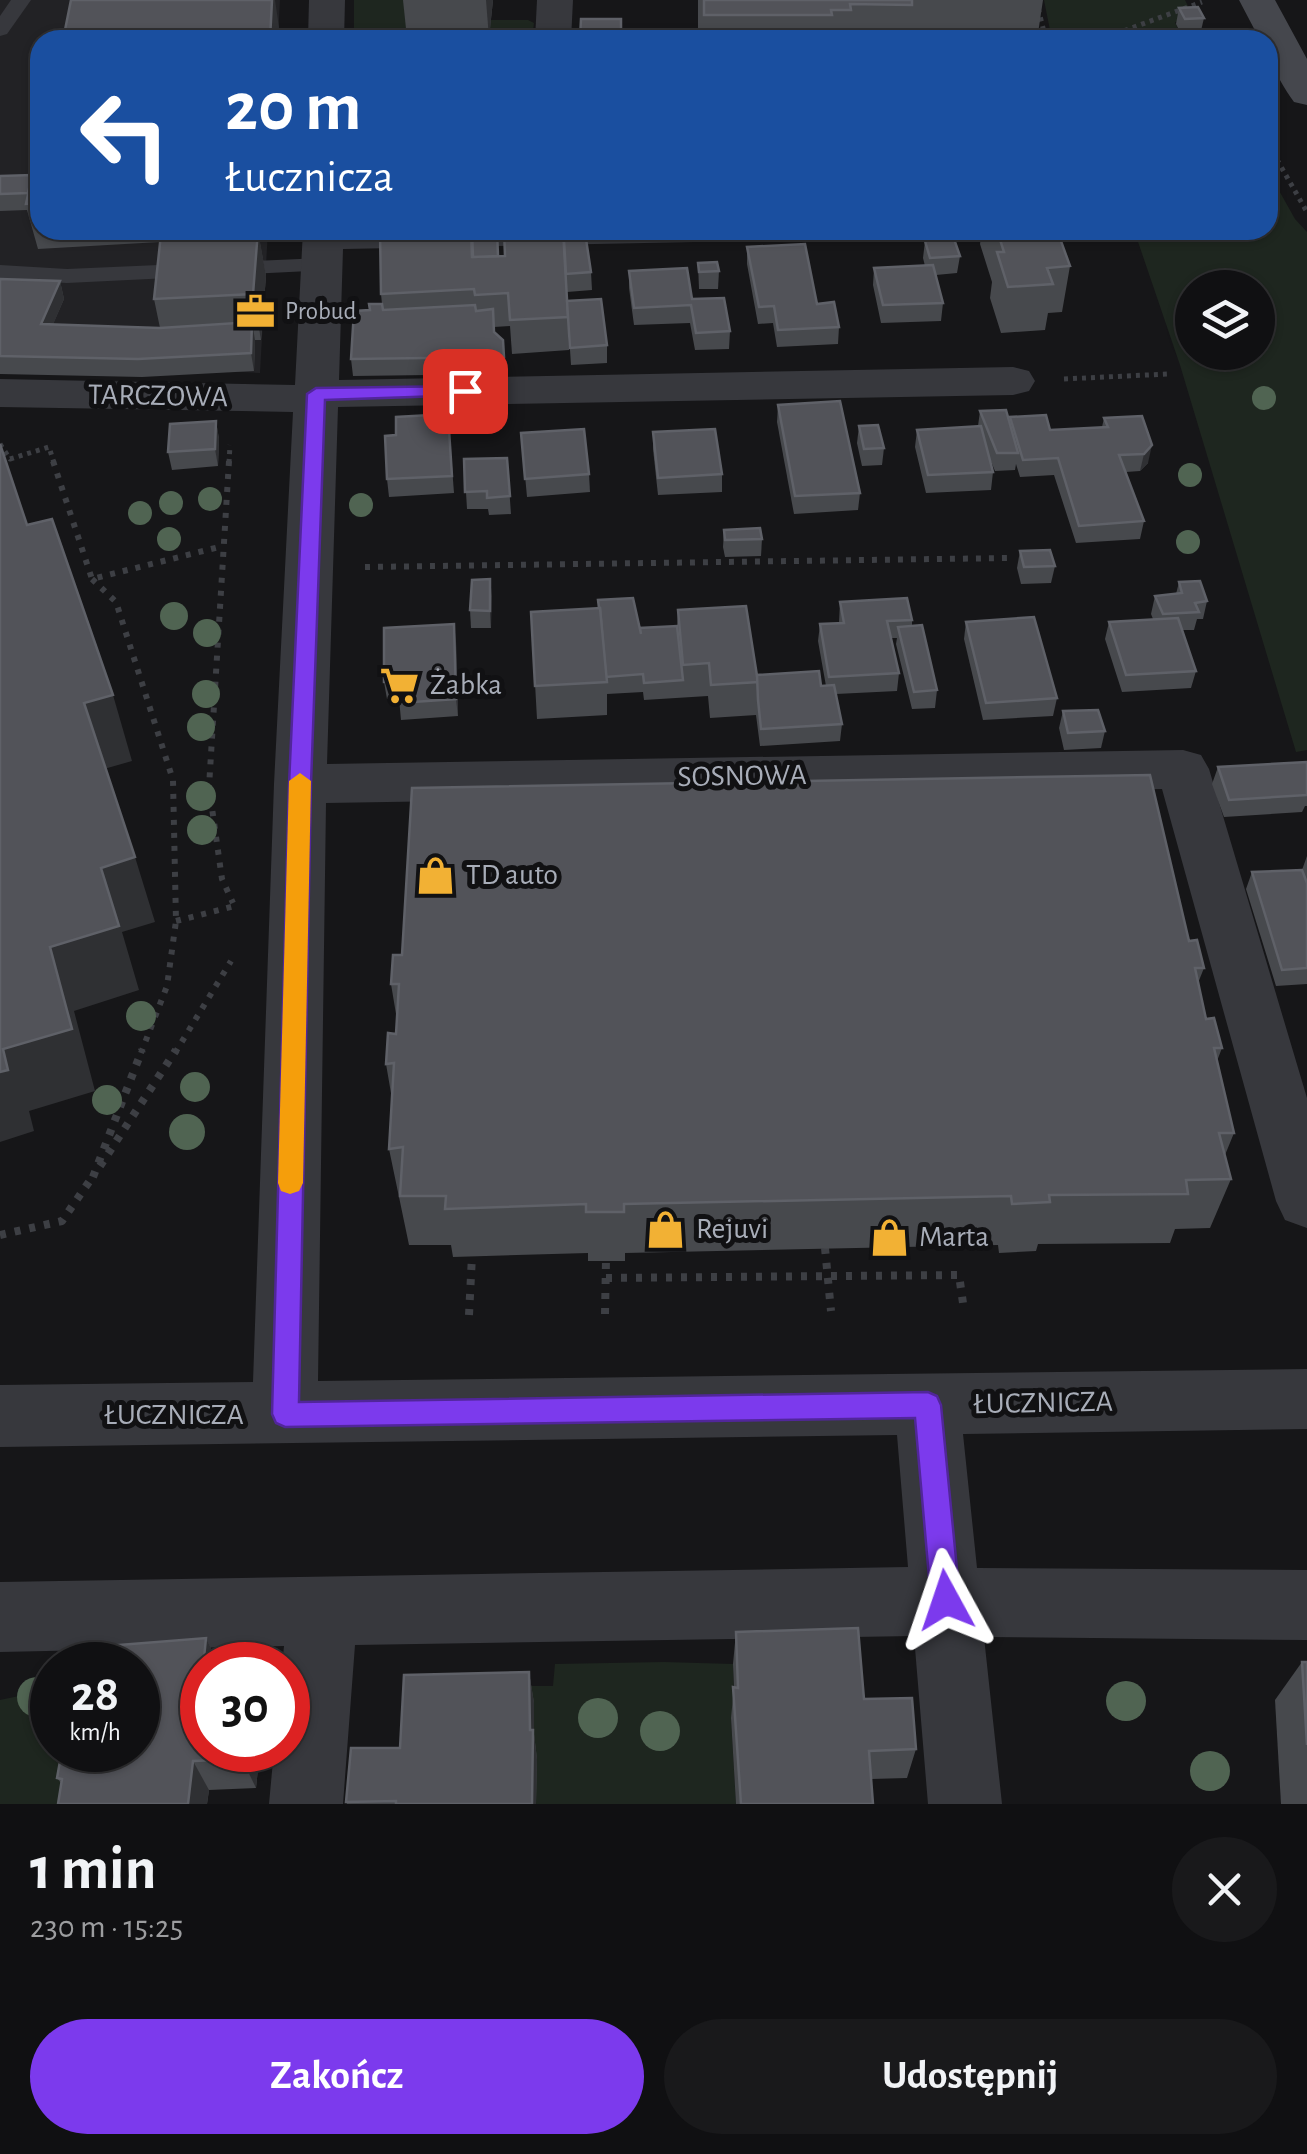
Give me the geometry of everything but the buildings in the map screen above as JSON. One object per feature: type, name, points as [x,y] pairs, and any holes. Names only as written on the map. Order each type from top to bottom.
[{"type":"street","points":[[326,30],[327,0]]},
{"type":"street","points":[[553,30],[554,0]]},
{"type":"street","points":[[1258,0],[1274,30]]},
{"type":"street","points":[[1278,38],[1307,94]]},
{"type":"street","points":[[285,1414],[300,784],[323,244],[429,240]]},
{"type":"street","points":[[316,396],[1013,381]]},
{"type":"street","name":"TARCZOWA","points":[[0,394],[316,396]]},
{"type":"street","name":"SOSNOWA","points":[[300,784],[1183,769],[1307,1201]]},
{"type":"street","name":"ŁUCZNICZA","points":[[0,1416],[1307,1400]]},
{"type":"street","points":[[928,1405],[965,1804]]},
{"type":"street","points":[[0,1617],[946,1600],[1307,1604]]},
{"type":"street","points":[[306,1804],[322,1610]]},
{"type":"lane","points":[[0,30],[21,0]]},
{"type":"lane","points":[[0,272],[67,276],[323,244]]},
{"type":"path","points":[[1036,0],[1044,30]]},
{"type":"path","points":[[1127,30],[1202,2]]},
{"type":"path","points":[[1278,161],[1307,212]]},
{"type":"path","points":[[1013,381],[1168,374]]},
{"type":"path","points":[[0,444],[10,459],[49,447],[92,579],[116,602],[173,780],[176,921],[168,986],[92,1177]]},
{"type":"path","points":[[92,579],[223,546]]},
{"type":"path","points":[[346,568],[1009,558]]},
{"type":"path","points":[[176,921],[235,906]]},
{"type":"path","points":[[0,1236],[62,1221],[149,1095],[238,949]]},
{"type":"path","points":[[826,1248],[831,1311]]},
{"type":"path","points":[[468,1314],[472,1256]]},
{"type":"path","points":[[606,1260],[606,1314]]},
{"type":"path","points":[[606,1278],[959,1275],[964,1310]]},
{"type":"shaded area","points":[[0,0],[280,0],[278,30],[30,30],[30,240],[267,240],[260,373],[0,358]]},
{"type":"shaded area","points":[[354,0],[412,0],[409,30],[354,30]]},
{"type":"shaded area","points":[[1044,0],[1185,0],[1195,20],[1175,22],[1178,30],[1050,30]]},
{"type":"shaded area","points":[[491,20],[534,23],[533,30],[489,30]]},
{"type":"shaded area","points":[[1278,189],[1307,232],[1307,750],[1296,752],[1181,370],[1275,370],[1275,270],[1175,270],[1175,350],[1137,240],[1278,240]]},
{"type":"shaded area","points":[[555,1664],[733,1664],[735,1718],[731,1719],[736,1804],[536,1804],[460,1686],[553,1686]]},
{"type":"shaded area","points":[[30,1694],[30,1772],[83,1772],[78,1804],[0,1804],[0,1700]]},
{"type":"slow traffic","points":[[290,1183],[300,781]]},
{"type":"place","name":"Probud","points":[[255,311]]},
{"type":"place","name":"Żabka","points":[[400,685]]},
{"type":"place","name":"TD auto","points":[[436,875]]},
{"type":"place","name":"Rejuvi","points":[[666,1229]]},
{"type":"place","name":"Marta","points":[[889,1237]]},
{"type":"route","points":[[465,391],[316,394],[300,784],[285,1414],[928,1405],[946,1600]]}]
